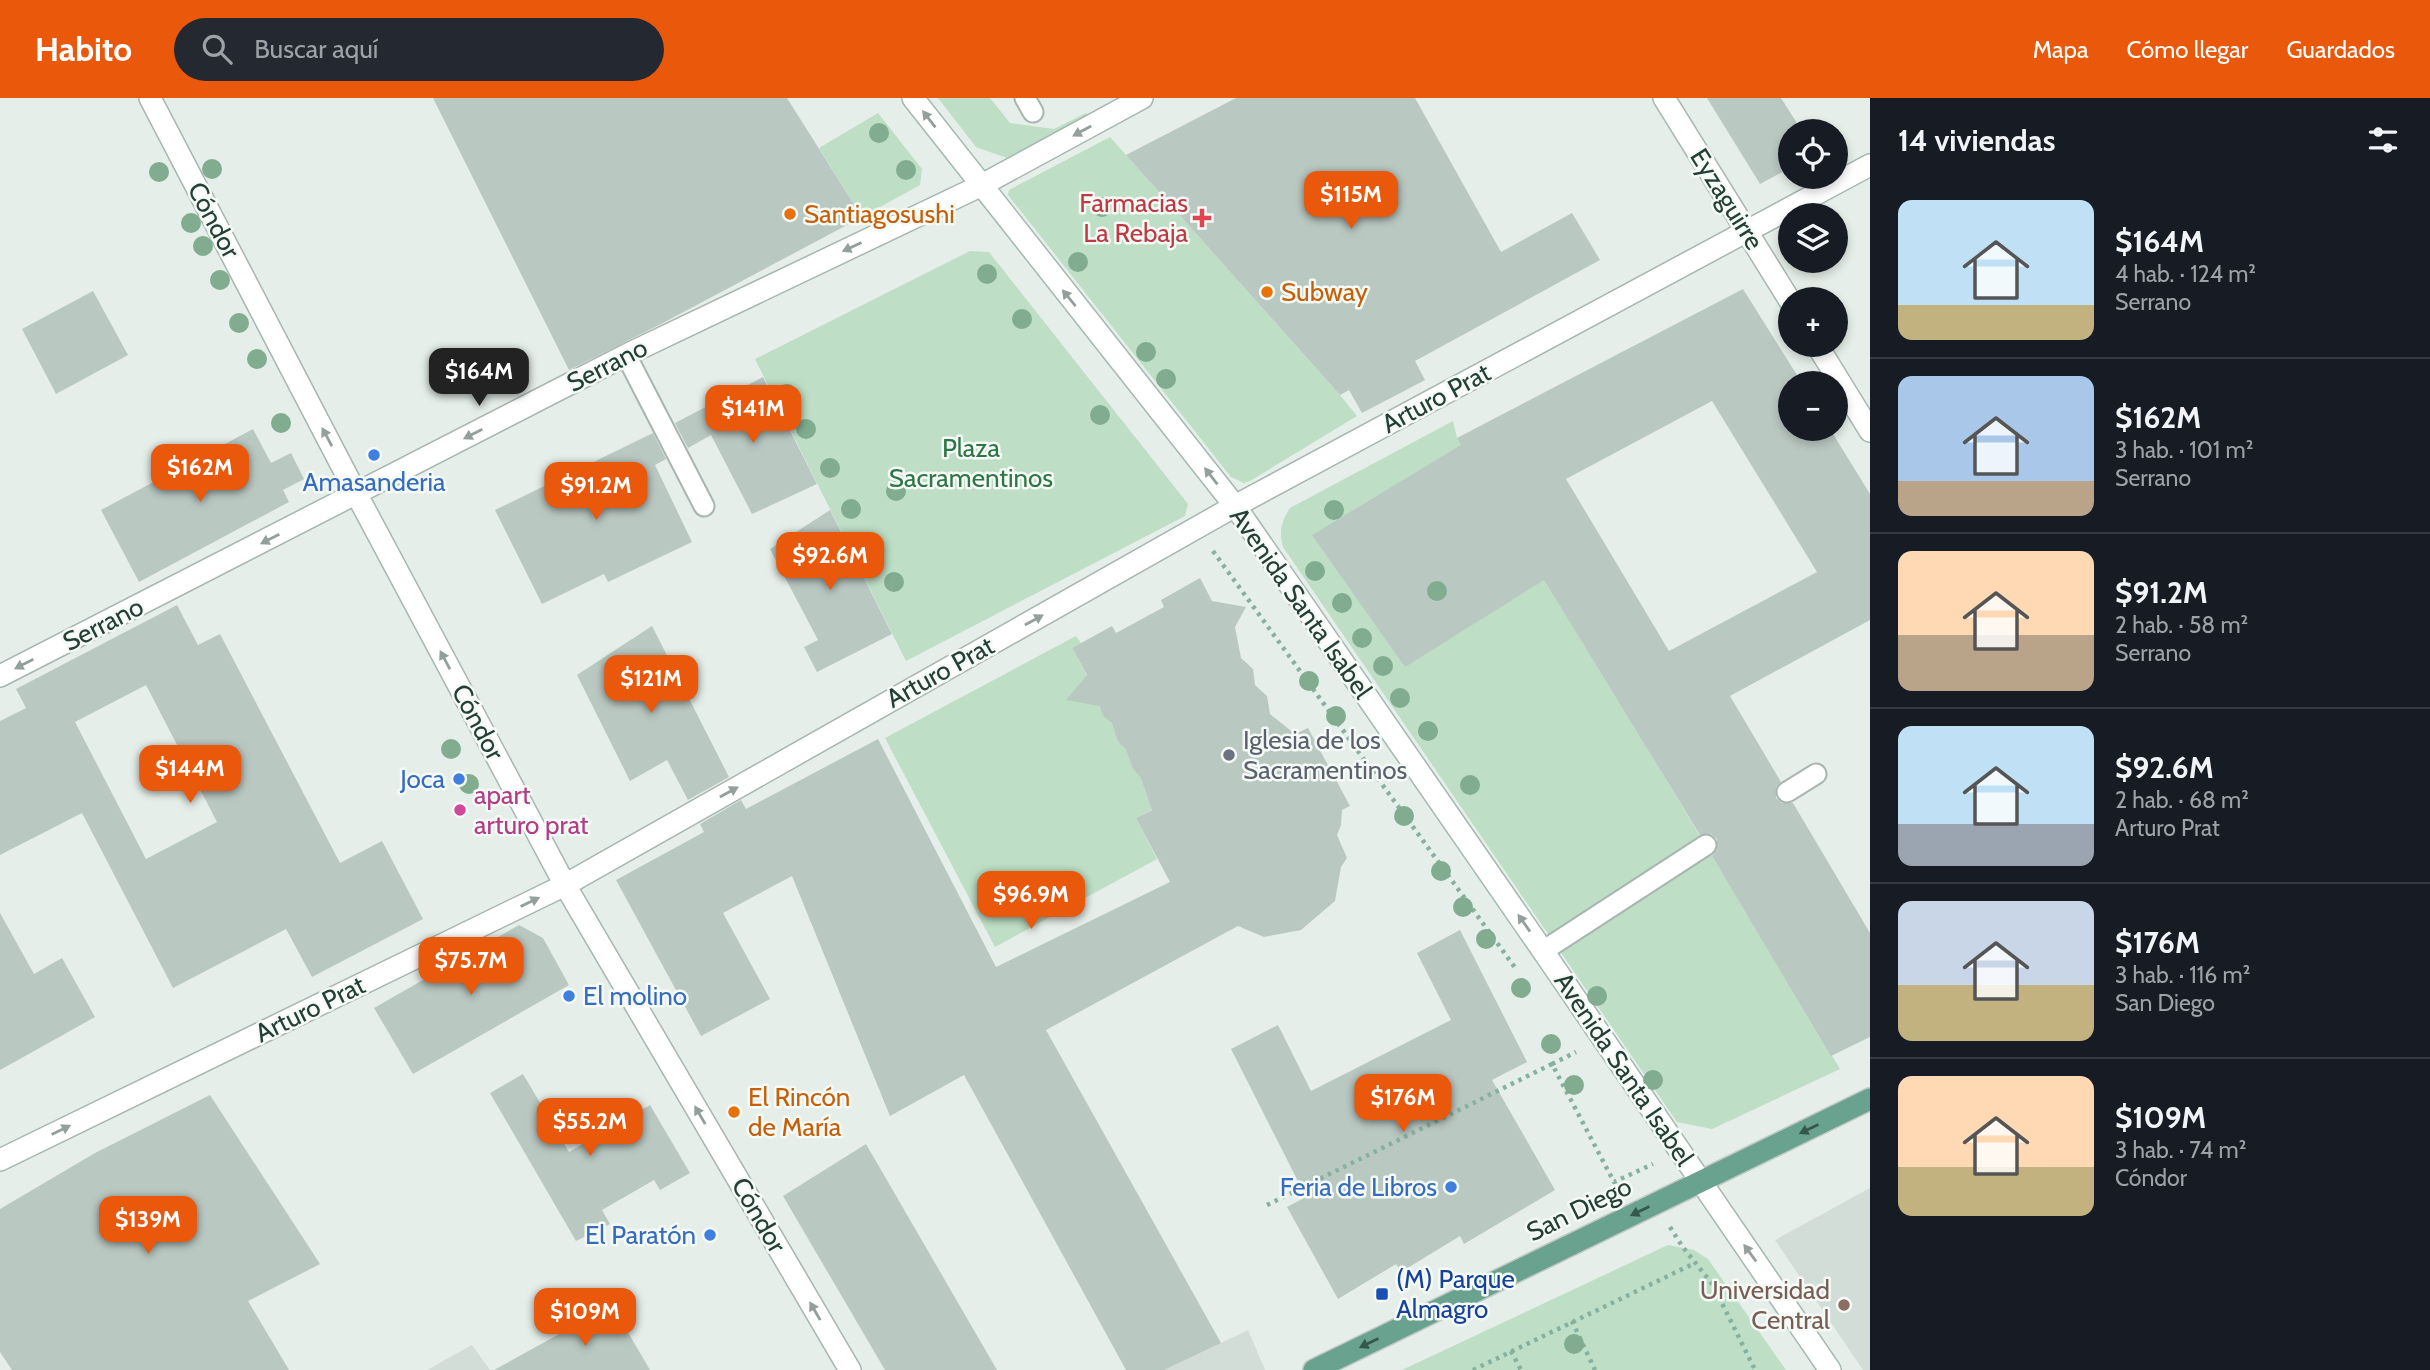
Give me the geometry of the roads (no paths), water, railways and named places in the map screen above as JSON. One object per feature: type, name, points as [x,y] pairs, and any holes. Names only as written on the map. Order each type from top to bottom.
[{"type":"main road","name":"San Diego","points":[[1314,1370],[1870,1099]]},
{"type":"street","name":"Cóndor","points":[[150,98],[565,885],[850,1370]]},
{"type":"street","name":"Avenida Santa Isabel","points":[[913,98],[1235,506],[1830,1370]]},
{"type":"street","name":"Serrano","points":[[0,676],[626,355],[981,186],[1142,98]]},
{"type":"street","name":"Eyzaguirre","points":[[1664,98],[1782,287]]},
{"type":"street","name":"Arturo Prat","points":[[0,1160],[565,885],[1235,506],[1870,165]]},
{"type":"street","points":[[1824,357],[1870,431]]},
{"type":"lane","points":[[626,355],[704,506]]},
{"type":"lane","points":[[1787,792],[1816,774]]},
{"type":"lane","points":[[1543,951],[1706,845]]},
{"type":"place","name":"Santiagosushi","points":[[790,214]]},
{"type":"place","name":"Farmacias La Rebaja","points":[[1202,218]]},
{"type":"place","name":"Subway","points":[[1267,292]]},
{"type":"place","name":"Amasanderia","points":[[374,455]]},
{"type":"place","name":"Iglesia de los Sacramentinos","points":[[1229,755]]},
{"type":"place","name":"Joca","points":[[459,779]]},
{"type":"place","name":"apart arturo prat","points":[[460,810]]},
{"type":"place","name":"El molino","points":[[569,996]]},
{"type":"place","name":"El Rincón de María","points":[[734,1112]]},
{"type":"place","name":"Feria de Libros","points":[[1451,1187]]},
{"type":"place","name":"El Paratón","points":[[710,1235]]},
{"type":"place","name":"(M) Parque Almagro","points":[[1382,1294]]},
{"type":"place","name":"Universidad Central","points":[[1844,1305]]},
{"type":"park label","name":"Plaza Sacramentinos","points":[[971,463]]}]
